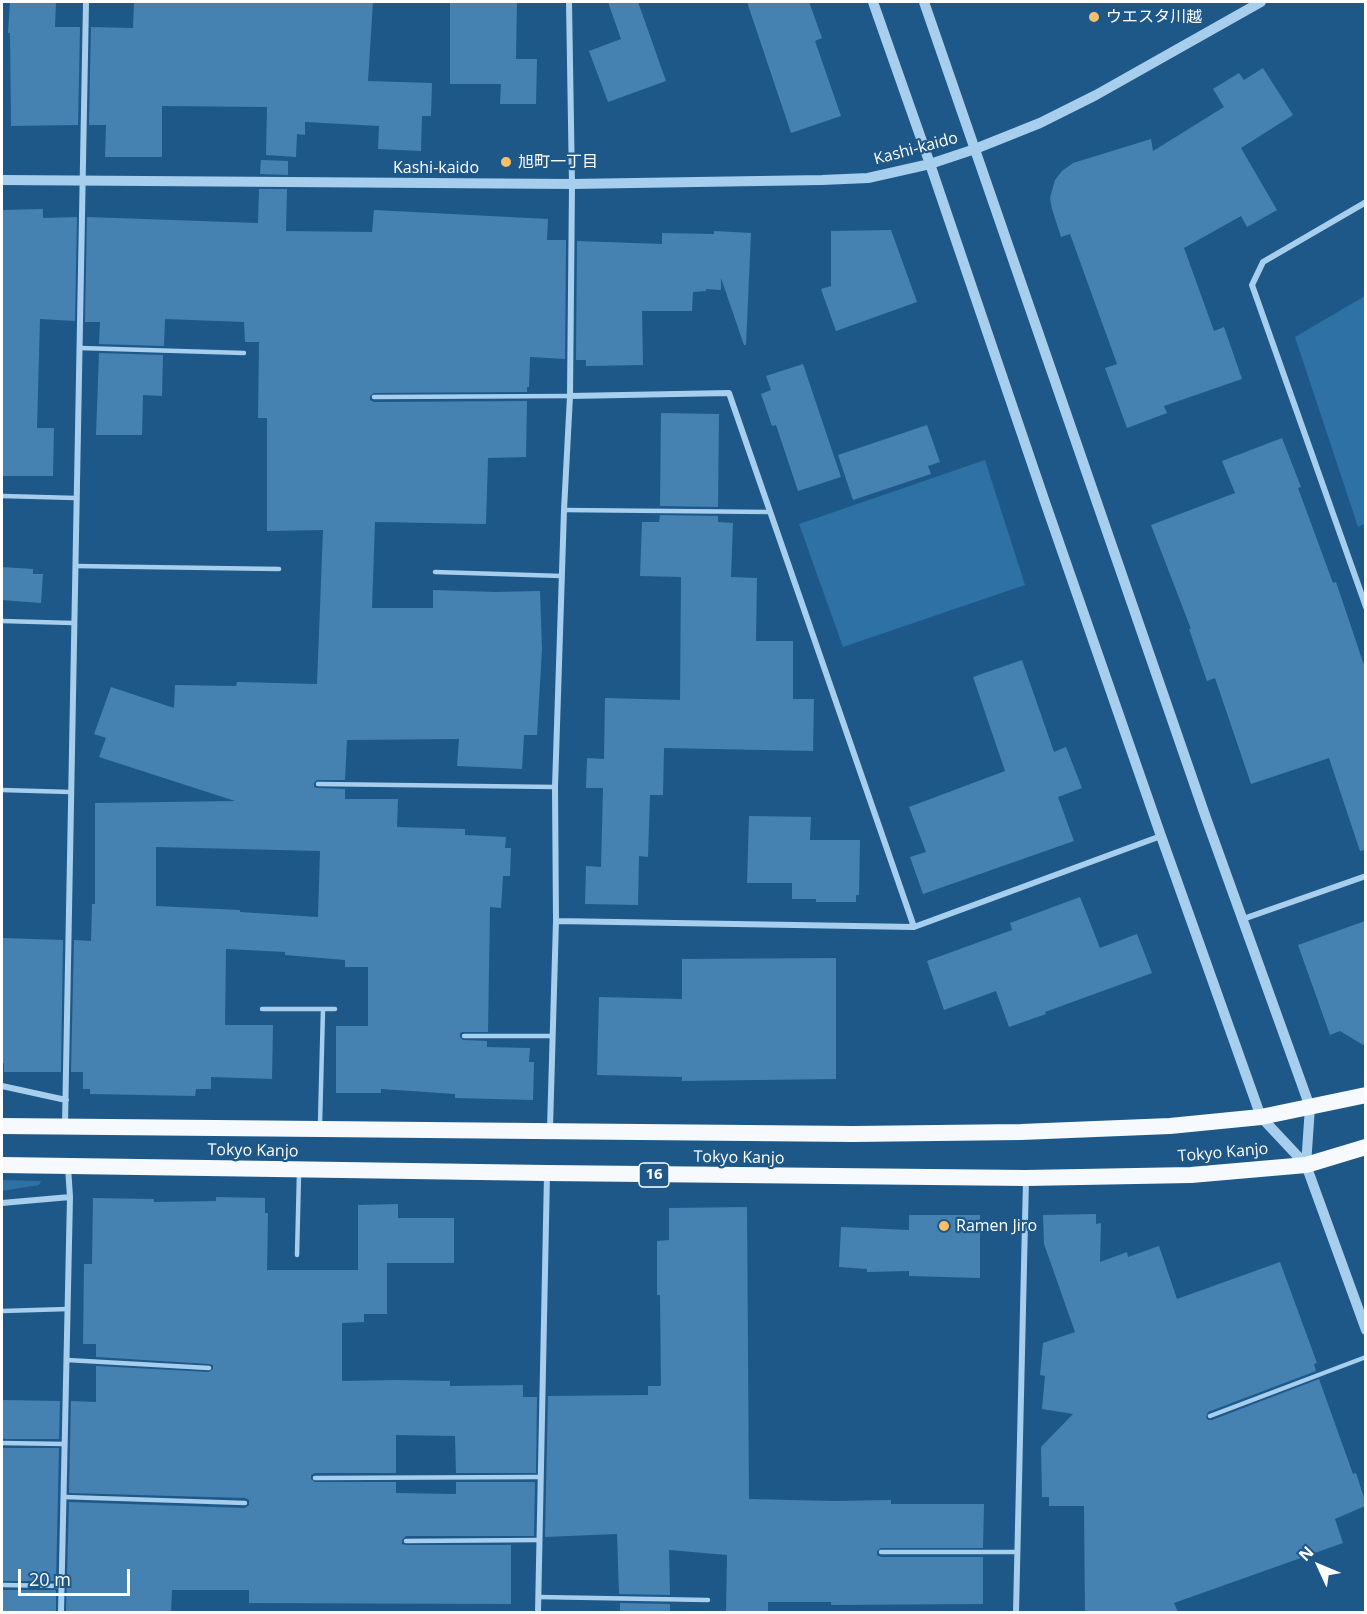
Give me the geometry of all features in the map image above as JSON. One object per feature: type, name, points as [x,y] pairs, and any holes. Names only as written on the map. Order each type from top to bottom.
[{"type":"highway","name":"Tokyo Kanjo","points":[[2,1126],[841,1134],[1021,1132],[1170,1126],[1261,1118],[1365,1095]]},
{"type":"highway","name":"Tokyo Kanjo","points":[[2,1165],[1026,1178],[1191,1175],[1306,1165],[1365,1147]]},
{"type":"street","points":[[65,1128],[86,2]]},
{"type":"street","points":[[550,1132],[556,921],[555,787],[570,396],[572,184],[569,2]]},
{"type":"street","points":[[873,2],[1161,836],[1261,1118],[1306,1165]]},
{"type":"street","points":[[924,2],[1202,807],[1310,1107],[1306,1165],[1365,1329]]},
{"type":"street","name":"Kashi-kaido","points":[[2,180],[572,184],[868,178],[930,164],[1040,123],[1096,95],[1261,2]]},
{"type":"street","points":[[1365,202],[1263,262],[1252,285],[1365,607]]},
{"type":"street","points":[[570,396],[729,393],[914,927]]},
{"type":"street","points":[[556,921],[914,927],[1161,836]]},
{"type":"street","points":[[1243,919],[1365,876]]},
{"type":"street","points":[[2,1086],[66,1100]]},
{"type":"street","points":[[61,1612],[70,1197],[68,1166]]},
{"type":"street","points":[[538,1612],[547,1173]]},
{"type":"street","points":[[1016,1612],[1026,1178]]},
{"type":"street","points":[[2,1203],[70,1197]]},
{"type":"lane","points":[[80,348],[244,353]]},
{"type":"lane","points":[[374,397],[570,396]]},
{"type":"lane","points":[[2,496],[76,498]]},
{"type":"lane","points":[[564,510],[770,512]]},
{"type":"lane","points":[[75,566],[279,569]]},
{"type":"lane","points":[[435,572],[562,576]]},
{"type":"lane","points":[[2,621],[74,623]]},
{"type":"lane","points":[[318,784],[555,787]]},
{"type":"lane","points":[[2,790],[70,792]]},
{"type":"lane","points":[[262,1009],[335,1009]]},
{"type":"lane","points":[[320,1130],[323,1009]]},
{"type":"lane","points":[[464,1036],[552,1036]]},
{"type":"lane","points":[[297,1255],[299,1170]]},
{"type":"lane","points":[[2,1311],[68,1309]]},
{"type":"lane","points":[[1210,1416],[1365,1357]]},
{"type":"lane","points":[[67,1360],[209,1368]]},
{"type":"lane","points":[[2,1443],[64,1444]]},
{"type":"lane","points":[[315,1478],[541,1477]]},
{"type":"lane","points":[[64,1497],[245,1503]]},
{"type":"lane","points":[[406,1541],[540,1540]]},
{"type":"lane","points":[[881,1552],[1016,1552]]},
{"type":"lane","points":[[2,1585],[62,1586]]},
{"type":"lane","points":[[538,1598],[708,1600]]},
{"type":"shaded area","points":[[1365,296],[1366,523],[1358,527],[1295,337]]},
{"type":"shaded area","points":[[985,460],[1025,585],[843,647],[799,524]]},
{"type":"shaded area","points":[[2,1180],[41,1181],[39,1185],[2,1191]]},
{"type":"building","points":[[10,2],[56,2],[55,27],[80,27],[78,125],[11,126],[10,33],[8,33]]},
{"type":"building","points":[[134,2],[373,2],[368,81],[432,83],[431,116],[422,116],[421,151],[378,149],[379,126],[305,122],[305,135],[297,134],[296,157],[266,155],[267,107],[162,106],[162,157],[105,157],[106,125],[89,125],[91,27],[133,28]]},
{"type":"building","points":[[450,2],[517,2],[516,59],[537,59],[536,104],[500,104],[501,84],[450,84]]},
{"type":"building","points":[[608,2],[638,2],[666,81],[608,102],[589,51],[621,39]]},
{"type":"building","points":[[747,2],[809,2],[822,38],[815,41],[841,116],[791,133]]},
{"type":"building","points":[[1263,68],[1293,115],[1241,148],[1277,210],[1247,227],[1241,216],[1184,248],[1214,331],[1224,327],[1242,379],[1164,406],[1167,413],[1127,428],[1105,368],[1117,364],[1070,234],[1061,237],[1052,209],[1050,198],[1055,180],[1073,163],[1151,139],[1153,151],[1224,107],[1213,89],[1239,73],[1244,80]]},
{"type":"building","points":[[261,160],[288,161],[288,175],[260,174]]},
{"type":"building","points":[[259,189],[287,189],[286,231],[372,232],[374,210],[548,219],[547,240],[566,240],[565,359],[530,357],[527,392],[374,393],[370,396],[370,400],[374,402],[527,401],[526,457],[488,458],[486,524],[375,522],[372,608],[433,608],[433,590],[540,591],[542,649],[537,735],[524,735],[522,769],[457,766],[459,739],[347,740],[345,780],[317,780],[314,783],[314,787],[317,788],[345,789],[345,799],[398,799],[397,827],[465,829],[465,835],[506,837],[505,848],[511,848],[510,876],[503,876],[501,908],[490,907],[488,1032],[463,1032],[460,1033],[460,1037],[463,1040],[487,1041],[487,1047],[530,1048],[529,1062],[534,1062],[533,1100],[455,1098],[455,1094],[381,1089],[381,1093],[336,1093],[336,1026],[368,1026],[368,967],[345,967],[345,960],[285,955],[285,952],[226,949],[225,1025],[273,1025],[272,1079],[211,1077],[211,1089],[196,1089],[195,1096],[90,1094],[90,1089],[83,1089],[83,1072],[71,1072],[74,940],[91,941],[92,904],[95,904],[95,803],[235,801],[99,757],[106,738],[94,734],[111,687],[174,708],[175,685],[236,686],[237,682],[317,684],[323,530],[267,531],[267,418],[258,418],[259,342],[245,342],[244,322],[165,319],[164,346],[99,344],[100,322],[85,322],[87,217],[258,223]],"holes":[[[156,847],[320,851],[318,917],[156,906]]]},
{"type":"building","points":[[43,209],[43,218],[77,217],[75,321],[40,319],[37,428],[54,428],[53,476],[2,476],[2,210]]},
{"type":"building","points":[[891,230],[917,302],[836,331],[821,289],[831,286],[831,231]]},
{"type":"building","points":[[714,231],[751,233],[746,345],[744,345],[721,278],[721,290],[706,289],[706,291],[693,292],[692,311],[642,311],[643,365],[586,366],[586,360],[576,360],[577,241],[662,244],[662,233],[714,234]]},
{"type":"building","points":[[99,353],[163,355],[162,396],[143,395],[142,435],[96,435]]},
{"type":"building","points":[[803,364],[841,477],[798,491],[776,425],[772,426],[761,394],[771,390],[766,376]]},
{"type":"building","points":[[661,413],[719,414],[718,507],[660,506]]},
{"type":"building","points":[[927,425],[940,462],[928,466],[931,474],[853,500],[838,455]]},
{"type":"building","points":[[1282,438],[1301,487],[1298,488],[1333,583],[1336,582],[1365,668],[1365,850],[1360,851],[1329,758],[1251,784],[1215,678],[1207,681],[1189,629],[1191,629],[1151,525],[1235,493],[1222,461]]},
{"type":"building","points":[[660,515],[718,516],[718,522],[733,523],[731,577],[757,578],[756,641],[793,641],[793,699],[814,699],[813,751],[664,748],[663,795],[650,795],[648,857],[639,856],[638,905],[585,904],[586,866],[601,867],[603,788],[586,788],[587,758],[604,759],[605,698],[680,700],[681,577],[640,576],[642,522],[659,522]]},
{"type":"building","points":[[2,567],[33,569],[33,574],[43,574],[41,603],[2,600]]},
{"type":"building","points":[[1022,660],[1054,752],[1066,747],[1082,788],[1058,797],[1074,841],[923,894],[910,857],[926,852],[909,807],[1005,771],[973,677]]},
{"type":"building","points":[[749,816],[811,817],[810,840],[860,840],[859,895],[856,895],[856,902],[816,902],[816,899],[792,899],[792,883],[747,883]]},
{"type":"building","points":[[1080,897],[1100,948],[1137,934],[1152,973],[1009,1027],[996,991],[944,1010],[927,961],[1012,930],[1010,923]]},
{"type":"building","points":[[1365,921],[1365,1046],[1340,1031],[1330,1035],[1298,945]]},
{"type":"building","points":[[2,938],[63,940],[61,1072],[4,1072],[4,1063],[2,1063]]},
{"type":"building","points":[[836,958],[836,1079],[682,1081],[682,1077],[597,1075],[599,997],[682,999],[682,959]]},
{"type":"building","points":[[216,1197],[265,1198],[265,1213],[268,1213],[267,1270],[358,1270],[358,1205],[398,1204],[398,1218],[454,1218],[454,1263],[387,1263],[387,1314],[364,1314],[364,1322],[342,1323],[342,1381],[450,1381],[450,1386],[523,1385],[523,1397],[537,1397],[536,1473],[456,1473],[455,1436],[396,1435],[396,1473],[315,1473],[311,1475],[311,1479],[315,1482],[396,1482],[396,1493],[456,1494],[456,1482],[535,1482],[534,1536],[406,1536],[402,1540],[402,1544],[406,1545],[511,1545],[511,1604],[249,1603],[249,1590],[172,1590],[171,1612],[66,1612],[69,1502],[245,1508],[249,1505],[249,1500],[245,1498],[69,1493],[71,1401],[96,1402],[96,1366],[209,1372],[213,1369],[213,1365],[209,1364],[96,1357],[96,1344],[83,1344],[84,1264],[92,1264],[93,1198],[154,1199],[154,1202],[216,1201]]},
{"type":"building","points":[[747,1207],[749,1499],[891,1500],[891,1504],[984,1504],[983,1548],[881,1548],[877,1551],[877,1555],[881,1557],[983,1557],[983,1604],[831,1605],[831,1602],[768,1602],[768,1612],[726,1612],[727,1555],[669,1550],[670,1595],[619,1594],[617,1534],[545,1537],[548,1396],[648,1395],[648,1386],[661,1386],[657,1241],[669,1240],[669,1208]]},
{"type":"building","points":[[1096,1214],[1096,1224],[1101,1223],[1100,1262],[1127,1252],[1128,1257],[1159,1246],[1177,1299],[1280,1262],[1317,1363],[1314,1364],[1316,1371],[1208,1412],[1206,1417],[1212,1420],[1319,1379],[1365,1501],[1365,1506],[1335,1519],[1343,1543],[1174,1603],[1178,1612],[1085,1612],[1084,1506],[1049,1506],[1049,1497],[1042,1497],[1041,1447],[1073,1414],[1042,1409],[1045,1376],[1040,1375],[1043,1343],[1075,1332],[1044,1244],[1043,1215]]},
{"type":"building","points":[[909,1215],[980,1215],[980,1278],[909,1276],[909,1271],[867,1272],[867,1269],[839,1267],[841,1227],[909,1230]]},
{"type":"building","points":[[2,1400],[60,1401],[59,1439],[2,1439]]},
{"type":"building","points":[[2,1448],[59,1448],[56,1581],[2,1581]]},
{"type":"building","points":[[2,1590],[56,1590],[56,1612],[2,1612]]},
{"type":"building","points":[[620,1603],[670,1604],[670,1612],[620,1612]]},
{"type":"place","name":"ウエスタ川越","points":[[1094,17]]},
{"type":"place","name":"旭町一丁目","points":[[506,162]]},
{"type":"place","name":"Ramen Jiro","points":[[944,1226]]}]
